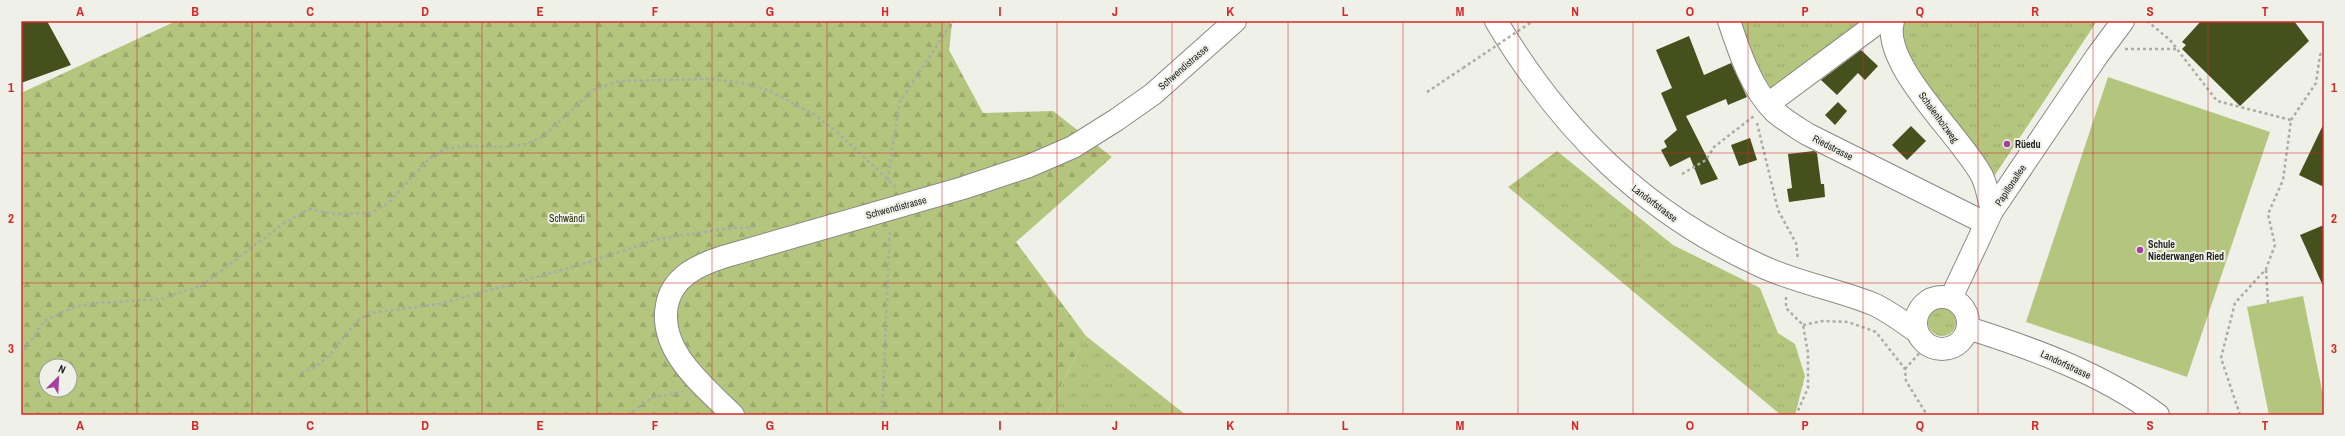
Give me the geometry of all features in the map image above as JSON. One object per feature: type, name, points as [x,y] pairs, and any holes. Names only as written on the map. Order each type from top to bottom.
[{"type":"street","name":"Schwendistrasse","points":[[733,415],[699,382],[678,355],[667,333],[665,316],[668,298],[680,278],[698,267],[723,257],[814,229],[914,203],[1030,166],[1073,147],[1116,120],[1153,94],[1235,21]]},
{"type":"street","name":"Landorfstrasse","points":[[1496,21],[1531,76],[1576,133],[1613,170],[1663,210],[1718,245],[1762,267],[1796,281],[1874,304],[1925,302],[1942,296],[1951,298]]},
{"type":"street","name":"Riedstrasse","points":[[1729,21],[1750,74],[1768,104],[1781,117],[1807,134],[1989,217]]},
{"type":"street","points":[[1768,104],[1880,21]]},
{"type":"street","name":"Schalenholzweg","points":[[1893,21],[1892,40],[1900,64],[1982,176],[1989,217]]},
{"type":"street","name":"Papillonallee","points":[[1951,298],[1989,217],[2102,48],[2123,21]]},
{"type":"street","points":[[1951,298],[1963,307],[1966,313],[1968,328]]},
{"type":"street","points":[[1922,338],[1915,318],[1925,302]]},
{"type":"street","name":"Landorfstrasse","points":[[1874,304],[1922,338],[1939,348],[1952,347],[1964,336],[1968,328],[2034,349],[2085,372],[2158,415]]},
{"type":"path","points":[[888,180],[899,103],[953,21]]},
{"type":"path","points":[[1427,92],[1533,21]]},
{"type":"path","points":[[2147,21],[2170,40],[2216,101],[2291,120]]},
{"type":"path","points":[[2102,48],[2177,49]]},
{"type":"path","points":[[2240,415],[2221,358],[2235,303],[2266,269],[2275,245],[2268,214],[2283,180],[2291,120],[2316,83],[2320,55],[2324,50]]},
{"type":"path","points":[[21,355],[44,321],[74,308],[98,303],[161,299],[202,285],[283,224],[309,209],[335,214],[370,213],[388,203],[429,160],[445,149],[466,146],[507,147],[526,144],[544,136],[593,90],[619,81],[712,79],[748,84],[770,91],[815,115],[837,132],[914,203]]},
{"type":"path","points":[[1682,174],[1706,160],[1714,147],[1755,114],[1767,156],[1778,210],[1796,243],[1798,262]]},
{"type":"path","points":[[882,415],[891,210]]},
{"type":"path","points":[[301,373],[315,367],[330,355],[355,323],[369,313],[440,304],[583,264],[658,239],[755,227]]},
{"type":"path","points":[[2266,269],[2268,303]]},
{"type":"path","points":[[1786,297],[1786,308],[1803,325],[1808,353],[1808,388],[1796,415]]},
{"type":"path","points":[[1803,325],[1822,321],[1848,322],[1876,332],[1905,369],[1906,381],[1927,415]]},
{"type":"path","points":[[1905,369],[1922,338]]},
{"type":"path","points":[[628,415],[651,398],[682,392],[699,382]]},
{"type":"green space","name":"Schwändi","points":[[176,21],[946,21],[952,24],[949,50],[983,113],[1053,111],[1112,157],[1016,242],[1086,336],[1046,415],[21,415],[21,93]]},
{"type":"green space","points":[[1737,21],[1869,21],[1773,91],[1761,74]]},
{"type":"green space","points":[[1903,21],[2097,21],[1993,178],[1903,50]]},
{"type":"green space","points":[[2108,77],[2270,132],[2187,377],[2026,322]]},
{"type":"green space","points":[[1557,151],[1673,245],[1760,288],[1778,333],[1795,344],[1805,376],[1795,415],[1781,415],[1508,187]]},
{"type":"green space","points":[[2303,296],[2324,400],[2324,415],[2269,415],[2247,307]]},
{"type":"green space","points":[[1942,308],[1952,312],[1956,322],[1952,332],[1942,336],[1932,332],[1928,322],[1932,312]]},
{"type":"green space","points":[[1086,336],[1186,415],[1046,415]]},
{"type":"building","points":[[21,21],[47,21],[71,65],[21,83]]},
{"type":"building","points":[[2201,21],[2294,21],[2309,41],[2240,106],[2182,49],[2186,45],[2182,42]]},
{"type":"building","points":[[1689,36],[1704,75],[1731,63],[1747,97],[1728,105],[1726,99],[1686,116],[1718,179],[1701,185],[1690,157],[1670,167],[1661,150],[1667,147],[1664,141],[1677,130],[1661,93],[1672,88],[1656,50]]},
{"type":"building","points":[[1861,50],[1878,66],[1865,80],[1858,73],[1837,95],[1821,80]]},
{"type":"building","points":[[1838,102],[1847,111],[1835,125],[1825,115]]},
{"type":"building","points":[[2324,123],[2324,187],[2299,175]]},
{"type":"building","points":[[1911,126],[1926,141],[1907,160],[1892,145]]},
{"type":"building","points":[[1750,138],[1757,160],[1739,166],[1731,145]]},
{"type":"building","points":[[1814,151],[1817,153],[1821,184],[1824,184],[1825,197],[1789,202],[1787,189],[1792,188],[1788,154]]},
{"type":"building","points":[[2324,225],[2324,288],[2300,235]]},
{"type":"place","name":"Rüedu","points":[[2007,144]]},
{"type":"place","name":"Schule Niederwangen Ried","points":[[2140,250]]}]
